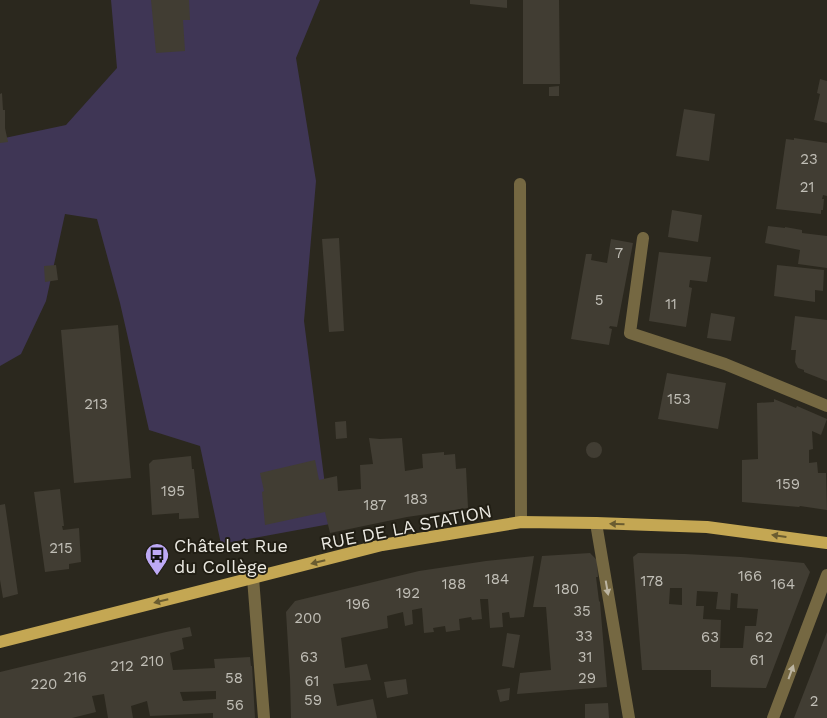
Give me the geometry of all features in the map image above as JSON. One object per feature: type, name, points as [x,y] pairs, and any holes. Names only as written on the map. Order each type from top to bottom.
[{"type":"main road","name":"RUE DE LA STATION","points":[[0,642],[382,545],[521,522],[707,527],[827,543]]},
{"type":"street","points":[[520,184],[521,522]]},
{"type":"street","points":[[643,238],[630,333],[725,364],[827,406]]},
{"type":"street","points":[[596,523],[629,718]]},
{"type":"street","points":[[774,718],[827,575]]},
{"type":"street","points":[[253,578],[264,718]]},
{"type":"shaded area","points":[[111,0],[320,0],[296,58],[316,181],[304,321],[330,524],[221,544],[200,446],[149,430],[120,303],[97,219],[65,214],[46,301],[21,354],[0,366],[0,139],[66,125],[117,68]]},
{"type":"building","points":[[151,0],[189,0],[190,20],[183,20],[185,51],[156,53]]},
{"type":"building","points":[[470,0],[507,0],[507,8],[470,4]]},
{"type":"building","points":[[523,0],[559,0],[560,84],[523,84]]},
{"type":"building","points":[[820,79],[827,81],[827,123],[814,120],[820,94],[817,93]]},
{"type":"building","points":[[559,86],[559,96],[549,96],[549,87]]},
{"type":"building","points":[[2,93],[8,142],[0,143],[0,94]]},
{"type":"building","points":[[684,109],[715,114],[709,161],[676,156]]},
{"type":"building","points":[[794,138],[827,143],[827,196],[823,195],[823,210],[821,210],[821,214],[776,209],[786,139],[794,140]]},
{"type":"building","points":[[672,210],[702,215],[698,242],[668,237]]},
{"type":"building","points":[[768,226],[785,227],[802,230],[802,233],[827,236],[827,268],[798,264],[800,250],[765,243]]},
{"type":"building","points":[[339,238],[344,331],[329,332],[322,239]]},
{"type":"building","points":[[611,239],[633,243],[617,327],[610,326],[609,328],[612,329],[609,345],[571,339],[586,254],[592,254],[591,260],[607,263]]},
{"type":"building","points":[[659,252],[711,257],[707,282],[690,280],[689,287],[692,288],[686,327],[649,321]]},
{"type":"building","points":[[56,265],[58,280],[45,282],[44,266]]},
{"type":"building","points":[[777,265],[824,270],[823,291],[815,290],[815,302],[774,296]]},
{"type":"building","points":[[711,313],[735,317],[731,341],[707,338]]},
{"type":"building","points":[[795,316],[827,320],[827,381],[804,372],[804,370],[798,368],[795,362],[796,350],[791,350]]},
{"type":"building","points":[[118,325],[131,478],[74,483],[61,330]]},
{"type":"building","points":[[667,373],[726,383],[718,429],[658,419]]},
{"type":"building","points":[[774,399],[796,408],[797,406],[827,419],[821,435],[812,431],[813,449],[809,450],[809,463],[817,462],[818,473],[826,473],[827,510],[742,502],[742,460],[758,459],[757,403],[774,402]]},
{"type":"building","points":[[346,421],[347,438],[336,439],[335,422]]},
{"type":"building","points":[[369,438],[402,438],[405,471],[423,468],[422,454],[444,452],[444,455],[455,454],[456,469],[466,468],[468,508],[407,517],[330,533],[325,512],[265,525],[262,492],[264,491],[260,473],[315,460],[319,480],[337,476],[338,491],[361,489],[360,465],[373,464]]},
{"type":"building","points":[[594,442],[600,444],[602,450],[600,456],[594,458],[588,456],[586,450],[588,444]]},
{"type":"building","points":[[191,456],[199,518],[179,519],[179,513],[152,515],[149,464],[153,460]]},
{"type":"building","points":[[60,489],[63,530],[79,528],[81,562],[69,564],[69,569],[45,572],[34,492]]},
{"type":"building","points":[[5,504],[18,594],[3,598],[0,580],[0,505]]},
{"type":"building","points":[[590,553],[597,560],[598,577],[596,577],[607,687],[517,694],[520,673],[551,670],[546,607],[533,607],[542,556]]},
{"type":"building","points":[[638,553],[685,554],[804,563],[810,572],[766,688],[711,687],[711,670],[642,670],[633,557]],"holes":[[[670,588],[682,588],[682,605],[669,604]],[[697,591],[718,592],[716,609],[730,610],[731,593],[738,594],[737,608],[758,609],[756,626],[745,626],[743,648],[720,648],[721,620],[703,619],[704,606],[696,606]]]},
{"type":"building","points":[[534,556],[524,617],[510,618],[509,612],[502,613],[503,627],[490,628],[488,599],[480,599],[482,619],[472,620],[471,617],[459,619],[460,630],[446,632],[445,626],[433,628],[434,632],[424,633],[422,608],[412,610],[413,624],[405,626],[403,612],[387,616],[388,628],[341,638],[345,668],[367,664],[371,680],[333,684],[337,706],[373,699],[377,718],[291,718],[286,612],[295,601],[419,571]]},
{"type":"building","points":[[190,627],[192,636],[182,638],[184,649],[170,653],[173,670],[215,668],[214,659],[250,657],[255,718],[213,718],[213,713],[150,716],[147,701],[131,706],[133,718],[108,718],[104,694],[92,696],[96,712],[72,718],[0,718],[0,672]],"holes":[[[216,691],[216,699],[183,701],[180,692]]]},
{"type":"building","points":[[827,632],[827,718],[794,718],[813,669]]},
{"type":"building","points":[[507,633],[520,635],[514,668],[502,666]]},
{"type":"building","points":[[406,679],[408,694],[387,698],[384,682]]},
{"type":"building","points":[[510,688],[509,700],[500,702],[497,690]]},
{"type":"building","points":[[608,703],[609,718],[585,718],[585,704]]},
{"type":"place","name":"Châtelet Rue du Collège","points":[[157,576]]}]
